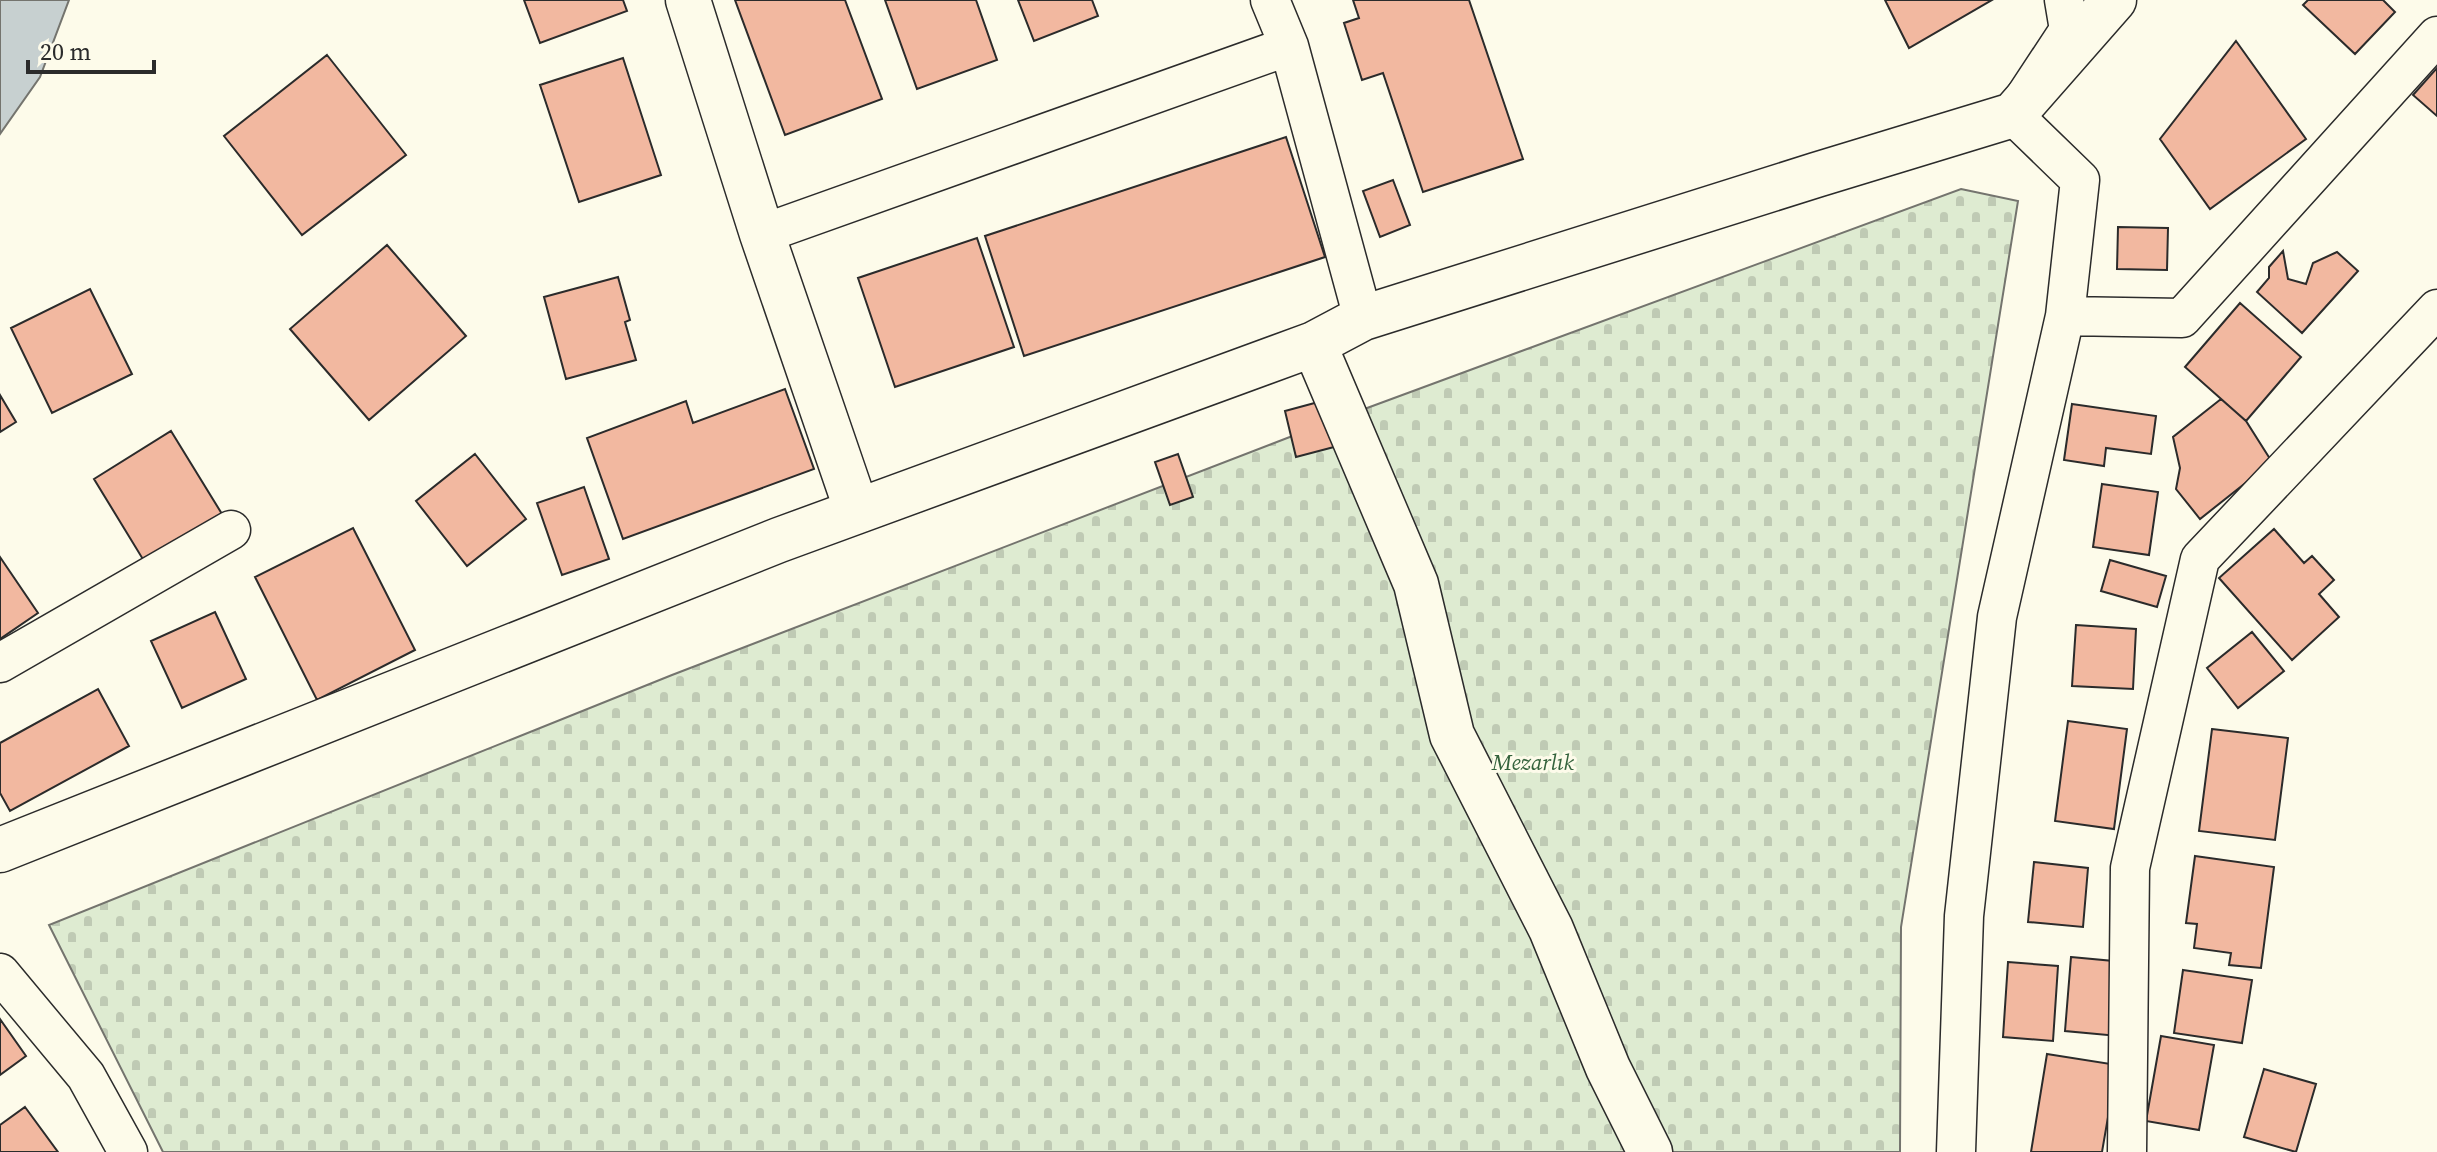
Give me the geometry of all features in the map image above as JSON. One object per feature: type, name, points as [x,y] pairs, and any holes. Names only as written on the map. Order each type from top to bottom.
[{"type":"main road","points":[[688,0],[762,234],[857,511]]},
{"type":"main road","points":[[0,850],[857,511],[1314,344],[1363,318],[2013,115],[2114,0]]},
{"type":"main road","points":[[1314,344],[1416,584],[1452,735],[1551,929],[1608,1068],[1650,1152]]},
{"type":"street","points":[[1270,0],[1289,46],[1363,318]]},
{"type":"street","points":[[1956,1152],[1964,916],[1997,617],[2065,316],[2080,180],[2013,115],[2069,30],[2064,0]]},
{"type":"street","points":[[2065,316],[2182,318],[2437,36]]},
{"type":"street","points":[[762,234],[1289,46]]},
{"type":"street","points":[[2127,1152],[2130,868],[2200,559],[2437,309]]},
{"type":"street","points":[[0,663],[231,530]]},
{"type":"street","points":[[0,973],[86,1076],[128,1152]]},
{"type":"green space","name":"Mezarlık","points":[[1961,189],[2018,201],[1901,927],[1900,1152],[163,1152],[49,925],[672,675],[1321,425]]},
{"type":"shaded area","points":[[0,0],[69,0],[40,77],[0,134]]},
{"type":"building","points":[[524,0],[623,0],[627,11],[540,43]]},
{"type":"building","points":[[735,0],[845,0],[882,99],[785,135]]},
{"type":"building","points":[[885,0],[976,0],[997,60],[917,89]]},
{"type":"building","points":[[1018,0],[1092,0],[1098,16],[1034,41]]},
{"type":"building","points":[[1353,0],[1469,0],[1523,159],[1423,192],[1383,73],[1362,80],[1344,23],[1359,18]]},
{"type":"building","points":[[1885,0],[1992,0],[1909,48]]},
{"type":"building","points":[[2308,0],[2383,0],[2395,12],[2355,54],[2303,5]]},
{"type":"building","points":[[2236,41],[2306,139],[2210,209],[2160,139]]},
{"type":"building","points":[[327,55],[406,155],[302,235],[224,136]]},
{"type":"building","points":[[623,58],[661,175],[579,202],[540,85]]},
{"type":"building","points":[[2437,68],[2437,116],[2413,95]]},
{"type":"building","points":[[1286,137],[1325,257],[1024,356],[985,236]]},
{"type":"building","points":[[1393,180],[1410,225],[1380,237],[1363,191]]},
{"type":"building","points":[[2118,227],[2168,228],[2167,270],[2117,269]]},
{"type":"building","points":[[977,238],[1014,347],[895,387],[858,278]]},
{"type":"building","points":[[387,245],[466,336],[369,420],[290,329]]},
{"type":"building","points":[[2283,251],[2288,279],[2306,284],[2313,263],[2337,252],[2358,271],[2302,333],[2257,292],[2269,278],[2269,267]]},
{"type":"building","points":[[618,277],[630,320],[625,322],[636,360],[566,379],[544,297]]},
{"type":"building","points":[[90,289],[132,374],[52,413],[11,328]]},
{"type":"building","points":[[2240,303],[2301,357],[2246,421],[2185,367]]},
{"type":"building","points":[[785,389],[814,469],[623,539],[587,438],[686,401],[693,423]]},
{"type":"building","points":[[0,395],[16,422],[0,432]]},
{"type":"building","points":[[2221,399],[2246,421],[2272,462],[2200,519],[2176,489],[2180,468],[2173,437]]},
{"type":"building","points":[[1322,401],[1334,447],[1296,457],[1285,411]]},
{"type":"building","points":[[2072,404],[2156,416],[2151,454],[2106,448],[2104,466],[2064,460]]},
{"type":"building","points":[[171,431],[222,514],[144,561],[94,479]]},
{"type":"building","points":[[475,454],[526,519],[467,566],[416,501]]},
{"type":"building","points":[[1178,454],[1193,497],[1170,505],[1155,462]]},
{"type":"building","points":[[2102,484],[2158,492],[2149,555],[2093,547]]},
{"type":"building","points":[[584,487],[609,559],[562,575],[537,503]]},
{"type":"building","points":[[353,528],[415,650],[317,700],[255,577]]},
{"type":"building","points":[[2274,529],[2304,563],[2312,556],[2334,580],[2319,594],[2339,617],[2292,660],[2219,578]]},
{"type":"building","points":[[0,557],[38,613],[0,639]]},
{"type":"building","points":[[2110,560],[2166,576],[2157,607],[2101,591]]},
{"type":"building","points":[[215,612],[246,679],[182,708],[151,641]]},
{"type":"building","points":[[2076,625],[2136,629],[2133,689],[2072,686]]},
{"type":"building","points":[[2252,632],[2284,671],[2238,708],[2207,668]]},
{"type":"building","points":[[98,689],[129,746],[10,811],[0,793],[0,743]]},
{"type":"building","points":[[2068,721],[2127,729],[2114,829],[2055,821]]},
{"type":"building","points":[[2212,729],[2288,738],[2275,840],[2199,831]]},
{"type":"building","points":[[2195,856],[2274,867],[2261,968],[2229,965],[2231,953],[2194,948],[2197,924],[2186,923]]},
{"type":"building","points":[[2034,862],[2088,868],[2083,927],[2028,922]]},
{"type":"building","points":[[2071,957],[2124,962],[2118,1036],[2065,1031]]},
{"type":"building","points":[[2008,962],[2058,966],[2053,1041],[2003,1037]]},
{"type":"building","points":[[2183,970],[2252,980],[2242,1043],[2174,1033]]},
{"type":"building","points":[[0,1019],[26,1056],[0,1075]]},
{"type":"building","points":[[2161,1036],[2214,1045],[2199,1130],[2146,1121]]},
{"type":"building","points":[[2047,1054],[2117,1065],[2102,1152],[2031,1152]]},
{"type":"building","points":[[2264,1069],[2316,1084],[2296,1152],[2244,1137]]},
{"type":"building","points":[[25,1107],[58,1152],[0,1152],[0,1125]]}]
